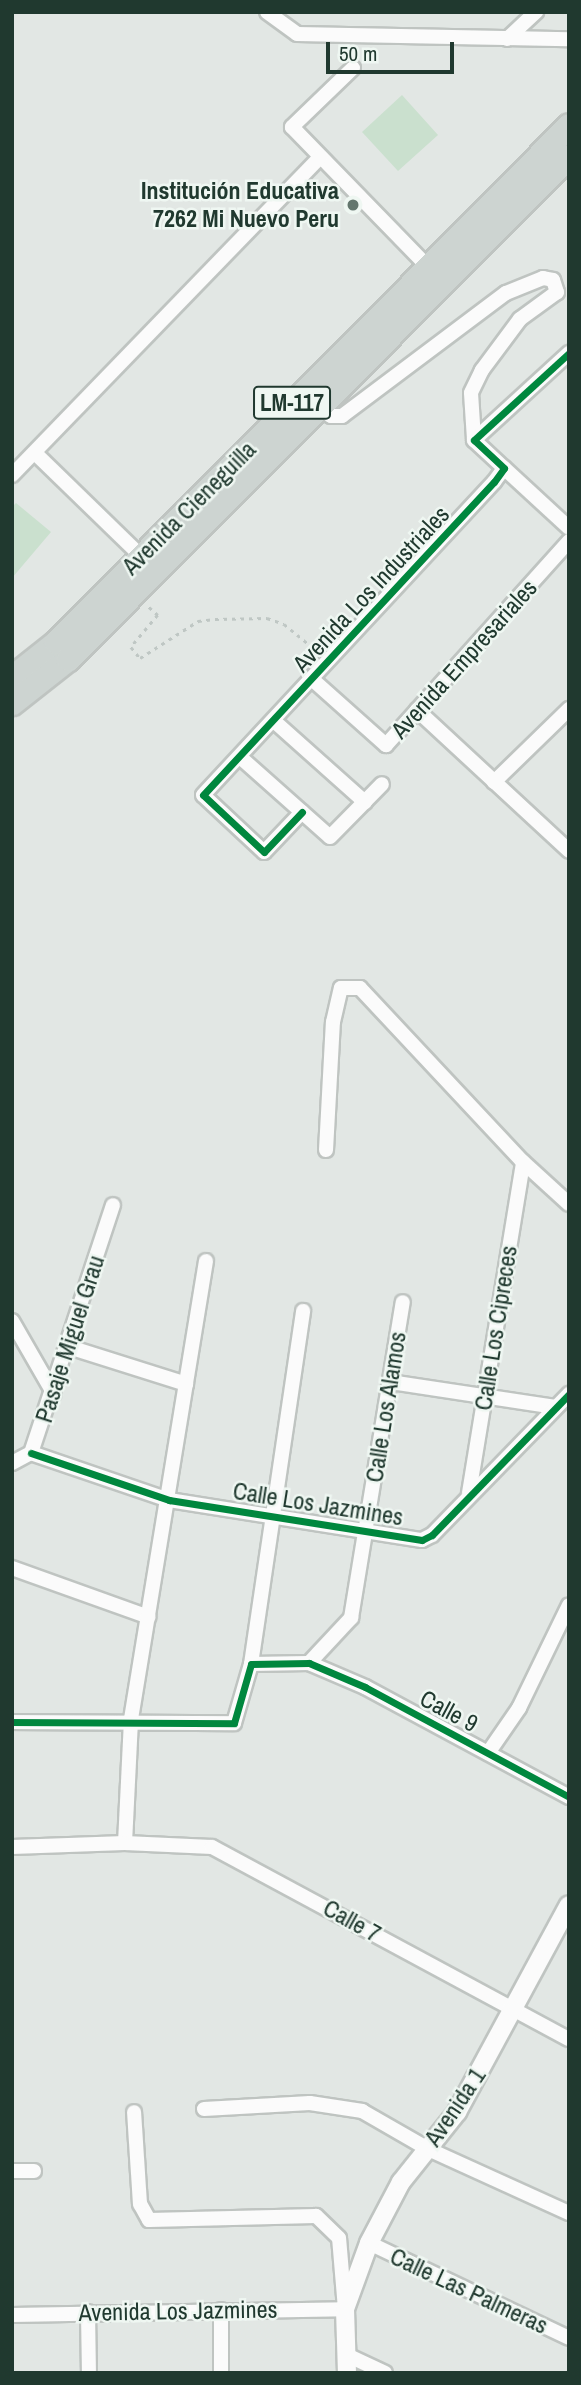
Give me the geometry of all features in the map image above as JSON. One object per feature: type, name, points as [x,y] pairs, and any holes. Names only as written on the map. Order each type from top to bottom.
[{"type":"main road","name":"Avenida Cieneguilla","points":[[12,703],[68,659],[320,407],[569,125]]},
{"type":"main road","name":"Avenida Cieneguilla","points":[[12,677],[56,642],[141,556],[435,275],[569,156]]},
{"type":"street","points":[[267,12],[297,34],[569,39]]},
{"type":"street","points":[[507,39],[536,12]]},
{"type":"street","points":[[353,68],[292,127],[435,275]]},
{"type":"street","points":[[12,475],[320,157]]},
{"type":"street","points":[[320,407],[331,416],[342,416],[506,293],[543,278],[553,280],[557,292],[520,319],[482,370],[471,393],[474,440],[569,528]]},
{"type":"street","points":[[474,440],[569,353]]},
{"type":"street","points":[[35,453],[141,556]]},
{"type":"street","name":"Avenida Los Industriales","points":[[302,812],[264,852],[203,795],[330,662],[504,468]]},
{"type":"street","name":"Avenida Empresariales","points":[[313,680],[386,744],[569,541]]},
{"type":"street","points":[[494,782],[569,709]]},
{"type":"street","points":[[417,710],[569,851]]},
{"type":"street","points":[[274,721],[365,802]]},
{"type":"street","points":[[240,757],[330,837],[382,784]]},
{"type":"street","points":[[326,1150],[333,1022],[341,988],[360,988],[523,1162],[569,1205]]},
{"type":"street","name":"Calle Los Cipreces","points":[[469,1493],[523,1162]]},
{"type":"street","name":"Pasaje Miguel Grau","points":[[12,1463],[31,1453],[54,1394],[113,1205]]},
{"type":"street","points":[[125,1843],[131,1719],[169,1500],[206,1261]]},
{"type":"street","name":"Calle Los Alamos","points":[[309,1663],[351,1618],[402,1302]]},
{"type":"street","points":[[12,1722],[131,1719],[234,1723],[251,1664],[270,1515],[303,1311]]},
{"type":"street","points":[[12,1321],[54,1394]]},
{"type":"street","points":[[69,1347],[186,1384]]},
{"type":"street","points":[[390,1382],[555,1407]]},
{"type":"street","name":"Calle Los Jazmines","points":[[31,1453],[169,1500],[426,1539],[569,1394]]},
{"type":"street","points":[[12,1568],[149,1617]]},
{"type":"street","points":[[488,1753],[515,1715],[569,1605]]},
{"type":"street","points":[[251,1664],[309,1663]]},
{"type":"street","name":"Calle 9","points":[[309,1663],[365,1687],[569,1797]]},
{"type":"street","name":"Calle 7","points":[[12,1847],[125,1843],[212,1847],[235,1856],[569,2039]]},
{"type":"street","name":"Avenida 1","points":[[345,2309],[369,2243],[401,2182],[457,2112],[569,1905]]},
{"type":"street","points":[[204,2109],[310,2103],[344,2106],[374,2116],[428,2149],[569,2213]]},
{"type":"street","points":[[134,2112],[143,2214],[149,2220],[316,2217],[339,2238],[347,2364],[385,2373]]},
{"type":"street","points":[[12,2171],[34,2171]]},
{"type":"street","name":"Calle Las Palmeras","points":[[369,2243],[569,2338]]},
{"type":"street","name":"Avenida Los Jazmines","points":[[12,2315],[345,2309]]},
{"type":"street","points":[[221,2310],[221,2373]]},
{"type":"street","points":[[88,2312],[89,2373]]},
{"type":"path","points":[[140,605],[158,615],[131,647],[140,658],[198,621],[268,618],[284,624],[330,662]]},
{"type":"green space","points":[[402,95],[438,135],[398,171],[362,132]]},
{"type":"green space","points":[[16,503],[51,532],[12,578],[12,507]]},
{"type":"cycle path","points":[[302,812],[264,852],[203,795],[494,482],[504,468],[474,440],[569,353]]},
{"type":"cycle path","points":[[31,1453],[169,1500],[422,1540],[432,1535],[569,1394]]},
{"type":"cycle path","points":[[12,1722],[234,1723],[251,1664],[309,1663],[365,1687],[569,1797]]},
{"type":"place","name":"Institución Educativa 7262 Mi Nuevo Peru","points":[[353,205]]}]
